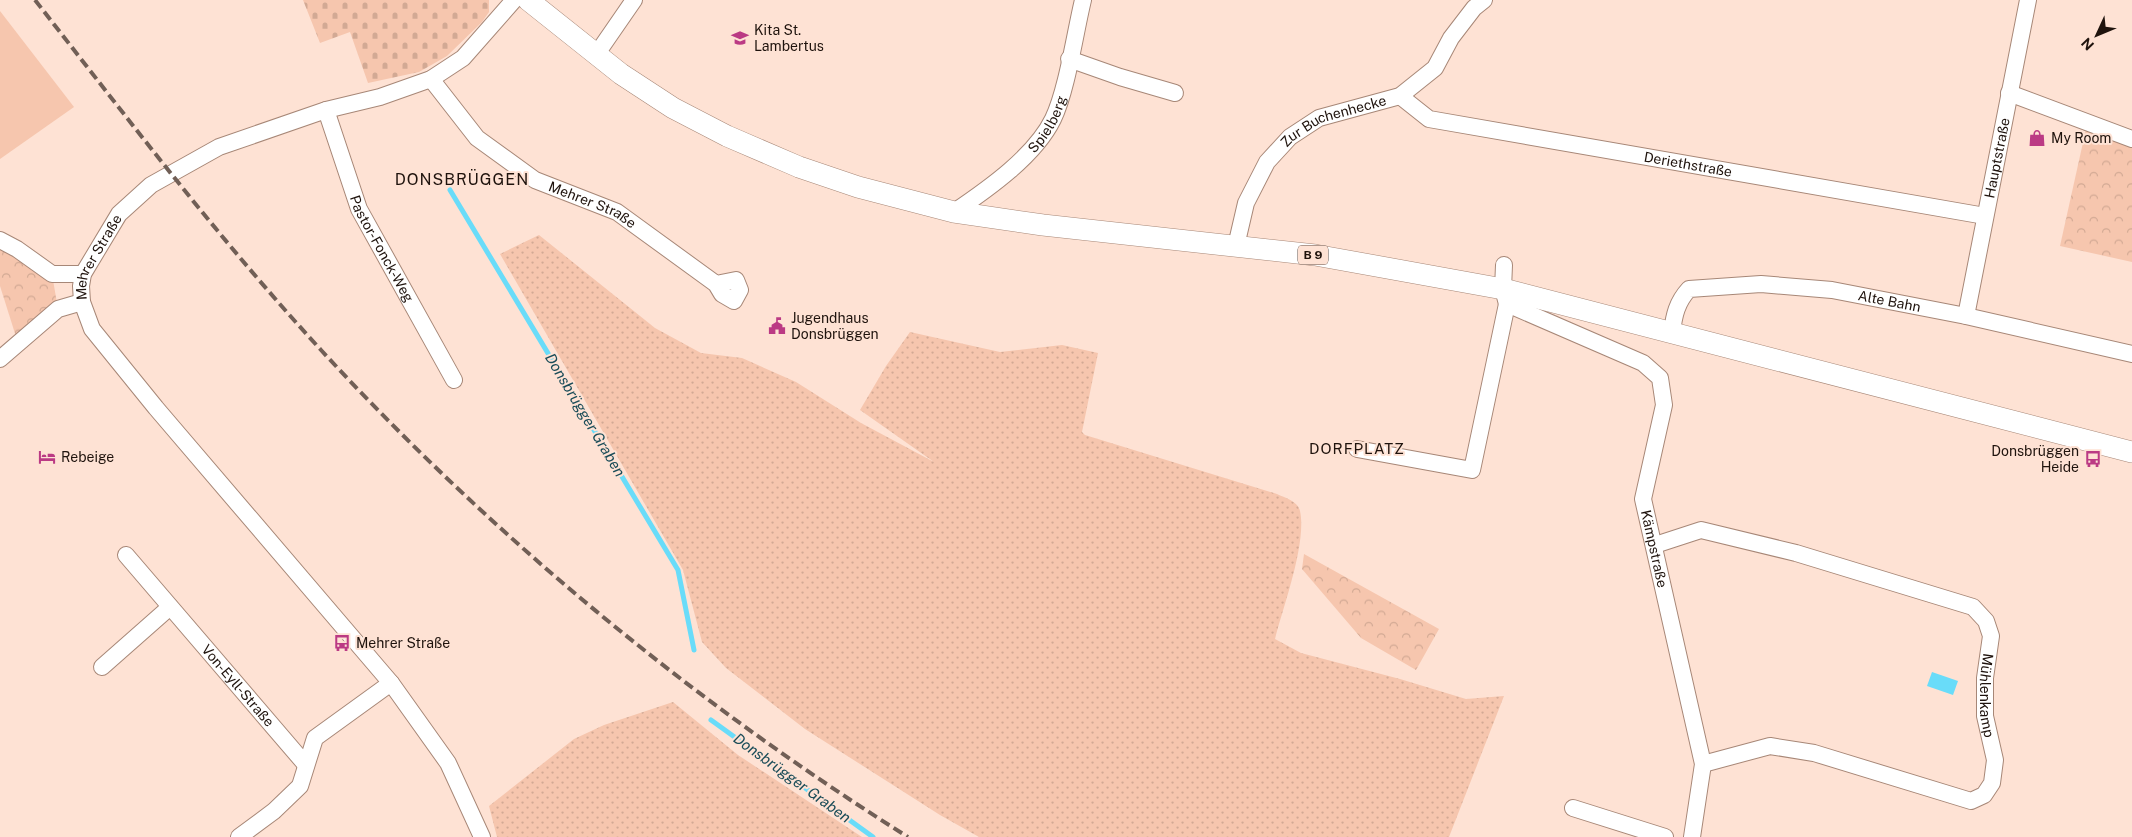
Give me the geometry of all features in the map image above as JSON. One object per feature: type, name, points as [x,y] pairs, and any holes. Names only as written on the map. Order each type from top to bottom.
[{"type":"main road","name":"B 9","points":[[528,0],[620,74],[673,108],[727,136],[799,167],[858,188],[954,212],[1043,225],[1315,255],[1672,332],[2132,452]]},
{"type":"street","name":"Mehrer Straße","points":[[482,837],[448,763],[391,683],[92,329],[82,302],[81,286],[83,274],[119,214],[151,185],[219,147],[326,110],[380,96],[431,79],[463,58],[514,0]]},
{"type":"street","points":[[596,55],[634,0]]},
{"type":"street","name":"Spielberg","points":[[954,212],[1018,163],[1041,137],[1054,118],[1082,0]]},
{"type":"street","name":"Hauptstraße","points":[[1966,316],[2028,0]]},
{"type":"street","name":"Zur Buchenhecke","points":[[1236,246],[1246,203],[1267,162],[1290,137],[1319,118],[1400,96],[1435,68],[1451,38],[1477,3]]},
{"type":"street","points":[[1069,59],[1120,77],[1175,93]]},
{"type":"street","name":"Mehrer Straße","points":[[431,79],[477,138],[535,180],[617,212],[716,284]]},
{"type":"street","points":[[2009,94],[2132,139]]},
{"type":"street","name":"Deriethstraße","points":[[1400,96],[1429,120],[1985,216]]},
{"type":"street","name":"Pastor-Fonck-Weg","points":[[326,110],[359,210],[454,380]]},
{"type":"street","points":[[0,240],[17,248],[52,274],[83,274]]},
{"type":"street","points":[[1358,449],[1472,470],[1505,296],[1504,265]]},
{"type":"street","name":"Alte Bahn","points":[[1672,332],[1674,313],[1682,297],[1689,290],[1761,284],[1832,290],[1966,316],[2132,354]]},
{"type":"street","name":"Kämpstraße","points":[[1505,296],[1643,363],[1660,378],[1664,405],[1643,499],[1655,545],[1703,764],[1692,837]]},
{"type":"street","points":[[0,359],[58,309],[82,302]]},
{"type":"street","name":"Mühlenkamp","points":[[1655,545],[1701,530],[1796,554],[1973,607],[1986,620],[1991,636],[1985,678],[1985,716],[1995,760],[1992,783],[1984,795],[1971,801],[1814,753],[1770,746],[1703,764]]},
{"type":"street","name":"Von-Eyll-Straße","points":[[126,555],[306,765]]},
{"type":"street","points":[[102,667],[170,607]]},
{"type":"street","points":[[239,837],[274,811],[300,786],[315,738],[391,683]]},
{"type":"street","points":[[1572,808],[1664,837]]},
{"type":"green space","points":[[303,0],[489,0],[489,12],[482,22],[447,56],[419,72],[368,83],[350,32],[320,43]]},
{"type":"green space","points":[[0,11],[74,107],[0,159]]},
{"type":"green space","points":[[2086,129],[2132,146],[2132,262],[2060,246]]},
{"type":"green space","points":[[539,235],[655,328],[701,353],[742,358],[796,382],[861,423],[934,462],[860,410],[886,366],[910,332],[1000,352],[1062,345],[1098,353],[1082,432],[1085,435],[1277,494],[1291,500],[1299,508],[1301,524],[1297,557],[1275,639],[1301,653],[1400,679],[1466,699],[1504,696],[1449,837],[979,837],[940,815],[805,729],[726,668],[702,642],[683,570],[500,254]]},
{"type":"green space","points":[[0,240],[52,274],[58,309],[18,343],[0,286]]},
{"type":"green space","points":[[1304,554],[1439,629],[1416,670],[1361,638],[1302,569]]},
{"type":"green space","points":[[673,702],[738,755],[862,837],[497,837],[489,806],[574,739],[604,725]]},
{"type":"water","points":[[1932,672],[1958,681],[1953,695],[1927,686]]},
{"type":"waterway","name":"Donsbrügger Graben","points":[[450,190],[678,570],[694,650]]},
{"type":"waterway","name":"Donsbrügger Graben","points":[[711,720],[873,837]]},
{"type":"railway","points":[[35,0],[210,222],[283,308],[387,419],[455,486],[598,613],[673,673],[828,785],[908,837]]},
{"type":"place","name":"Kita St. Lambertus","points":[[740,38]]},
{"type":"place","name":"My Room","points":[[2037,138]]},
{"type":"place","name":"Jugendhaus Donsbrüggen","points":[[777,326]]},
{"type":"place","name":"Rebeige","points":[[47,457]]},
{"type":"place","name":"Donsbrüggen Heide","points":[[2093,459]]},
{"type":"place","name":"Mehrer Straße","points":[[342,643]]},
{"type":"district","name":"DONSBRÜGGEN","points":[[462,179]]},
{"type":"district","name":"DORFPLATZ","points":[[1357,449]]}]
